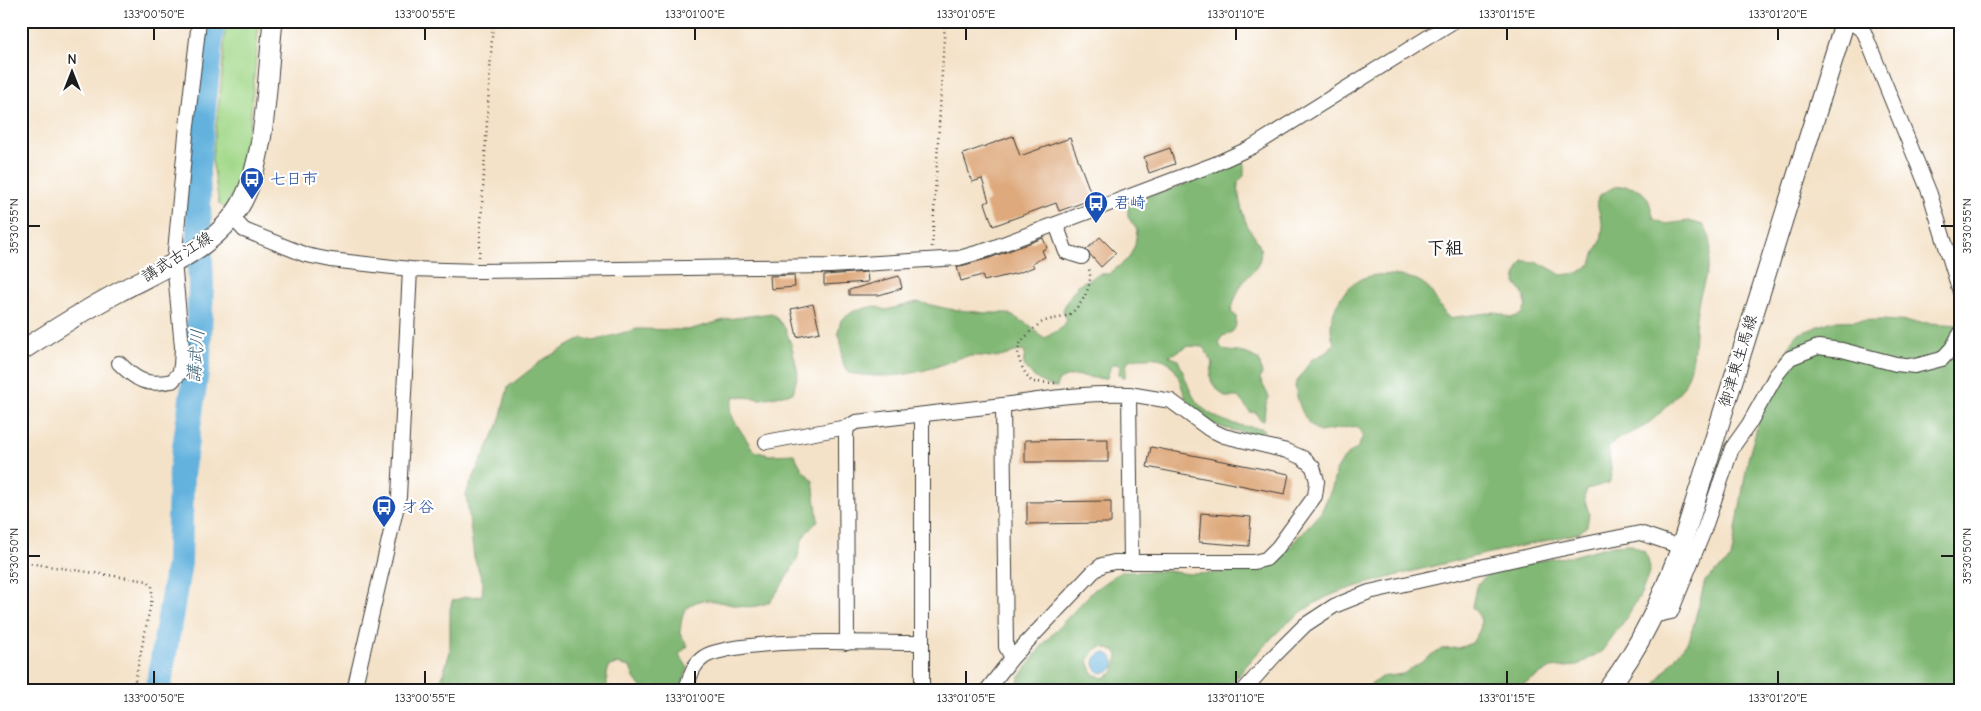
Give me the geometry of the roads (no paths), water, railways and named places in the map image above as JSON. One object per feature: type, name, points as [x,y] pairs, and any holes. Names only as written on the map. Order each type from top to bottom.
[{"type":"main road","name":"講武古江線","points":[[21,351],[52,330],[178,260],[226,224],[250,184],[259,149],[273,21]]},
{"type":"main road","name":"御津東生馬線","points":[[1607,690],[1632,656],[1653,616],[1681,547],[1845,21]]},
{"type":"street","points":[[119,363],[134,378],[140,381],[168,382],[172,381],[179,374],[182,348],[178,260],[186,135],[199,21]]},
{"type":"street","points":[[226,224],[306,255],[410,269],[478,271],[830,266],[972,256],[1215,164],[1252,147],[1454,21]]},
{"type":"street","points":[[1850,21],[1864,32],[1930,194],[1960,292]]},
{"type":"street","points":[[1056,224],[1066,252],[1082,257]]},
{"type":"street","points":[[354,690],[399,497],[410,269]]},
{"type":"street","points":[[1653,616],[1671,612],[1703,533],[1732,448],[1749,424],[1777,374],[1790,358],[1818,347],[1842,350],[1896,364],[1915,366],[1942,359],[1952,348],[1960,334]]},
{"type":"street","points":[[1129,394],[1131,562]]},
{"type":"street","points":[[766,442],[847,427],[856,422],[1067,396],[1129,394],[1171,401],[1186,410],[1209,430],[1224,436],[1287,451],[1303,458],[1313,467],[1317,481],[1315,496],[1278,547],[1266,559],[1254,562],[1131,562],[1102,565],[1093,572],[1012,658],[993,688]]},
{"type":"street","points":[[1003,405],[1006,647],[1012,658]]},
{"type":"street","points":[[922,415],[922,690]]},
{"type":"street","points":[[847,427],[847,643]]},
{"type":"street","points":[[1244,690],[1305,625],[1334,606],[1369,592],[1619,536],[1640,533],[1681,547]]},
{"type":"street","points":[[686,690],[693,668],[697,662],[706,655],[718,652],[761,644],[922,643]]},
{"type":"water","points":[[1104,653],[1111,656],[1114,663],[1111,670],[1104,673],[1097,670],[1094,663],[1097,656]]},
{"type":"waterway","name":"講武川","points":[[158,690],[179,563],[181,475],[198,358],[201,287],[197,170],[212,21]]},
{"type":"place","name":"七日市","points":[[252,200]]},
{"type":"place","name":"君崎","points":[[1096,224]]},
{"type":"place","name":"才谷","points":[[384,528]]},
{"type":"district","name":"下組","points":[[1445,248]]}]
